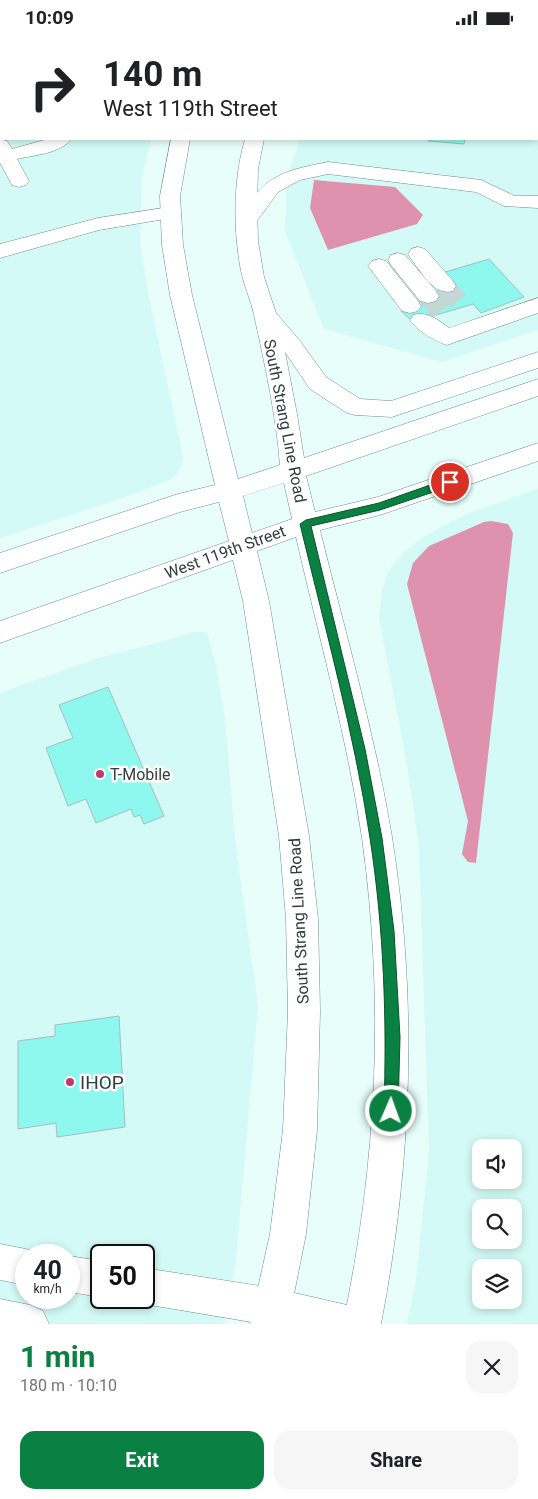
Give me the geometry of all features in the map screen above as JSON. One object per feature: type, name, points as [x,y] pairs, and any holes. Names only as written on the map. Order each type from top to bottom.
[{"type":"main road","points":[[2,144],[28,140]]},
{"type":"main road","points":[[2,144],[49,146],[59,140]]},
{"type":"main road","name":"South Strang Line Road","points":[[180,140],[173,170],[170,213],[173,248],[181,295],[228,491],[244,545],[256,601],[294,836],[302,919],[304,1011],[300,1130],[288,1234],[271,1316]]},
{"type":"main road","name":"South Strang Line Road","points":[[254,140],[248,180],[247,220],[252,271],[265,315],[290,430],[293,471],[359,749],[376,838],[388,931],[393,1037],[389,1148],[375,1266],[362,1324]]},
{"type":"main road","points":[[2,144],[19,181]]},
{"type":"main road","points":[[247,220],[271,188],[294,175],[328,168],[481,186],[511,202],[538,202]]},
{"type":"main road","points":[[0,251],[98,224],[170,213]]},
{"type":"main road","points":[[418,254],[426,302]]},
{"type":"main road","points":[[388,263],[426,302],[447,337],[538,305]]},
{"type":"main road","points":[[463,307],[468,329]]},
{"type":"main road","points":[[442,313],[468,329]]},
{"type":"main road","points":[[265,315],[292,346],[318,383],[355,407],[392,409],[538,360]]},
{"type":"main road","points":[[0,563],[178,503],[228,491],[293,471],[538,387]]},
{"type":"main road","name":"West 119th Street","points":[[0,633],[306,524],[380,506],[538,452]]},
{"type":"main road","points":[[0,1262],[15,1265]]},
{"type":"main road","points":[[155,1289],[271,1316],[347,1324]]},
{"type":"main road","points":[[0,1318],[30,1324]]},
{"type":"shaded area","points":[[0,140],[151,140],[142,176],[140,243],[148,293],[183,457],[182,466],[172,479],[123,498],[0,538]]},
{"type":"shaded area","points":[[300,140],[538,140],[538,330],[442,362],[324,329],[285,231],[287,178]]},
{"type":"shaded area","points":[[314,180],[395,187],[423,215],[417,224],[328,250],[310,208]]},
{"type":"shaded area","points":[[538,489],[538,1324],[407,1324],[416,1280],[429,1151],[419,847],[407,764],[379,618],[382,590],[389,570],[402,554],[422,538],[452,521],[477,510]]},
{"type":"shaded area","points":[[491,521],[508,524],[513,533],[476,863],[468,862],[462,854],[468,821],[407,584],[413,563],[429,546],[484,522]]},
{"type":"shaded area","points":[[194,632],[207,632],[216,665],[226,728],[235,841],[258,1006],[236,1259],[224,1324],[0,1324],[0,693],[98,658]]},
{"type":"building","points":[[428,140],[465,140],[464,144]]},
{"type":"building","points":[[489,259],[524,297],[481,313],[473,304],[413,322],[401,311],[453,282],[445,272]]},
{"type":"building","name":"T-Mobile","points":[[108,687],[164,816],[144,824],[140,815],[134,817],[131,809],[96,823],[86,799],[68,806],[46,748],[73,738],[59,705]]},
{"type":"building","name":"IHOP","points":[[119,1016],[125,1127],[57,1137],[56,1123],[18,1129],[18,1041],[55,1036],[55,1025]]},
{"type":"tunnel","points":[[445,286],[463,307]]},
{"type":"tunnel","points":[[428,296],[442,313]]},
{"type":"place","name":"T-Mobile","points":[[100,774]]},
{"type":"place","name":"IHOP","points":[[70,1082]]},
{"type":"route","points":[[391,1111],[393,1037],[388,931],[376,838],[359,749],[306,524],[380,506],[450,482]]}]
